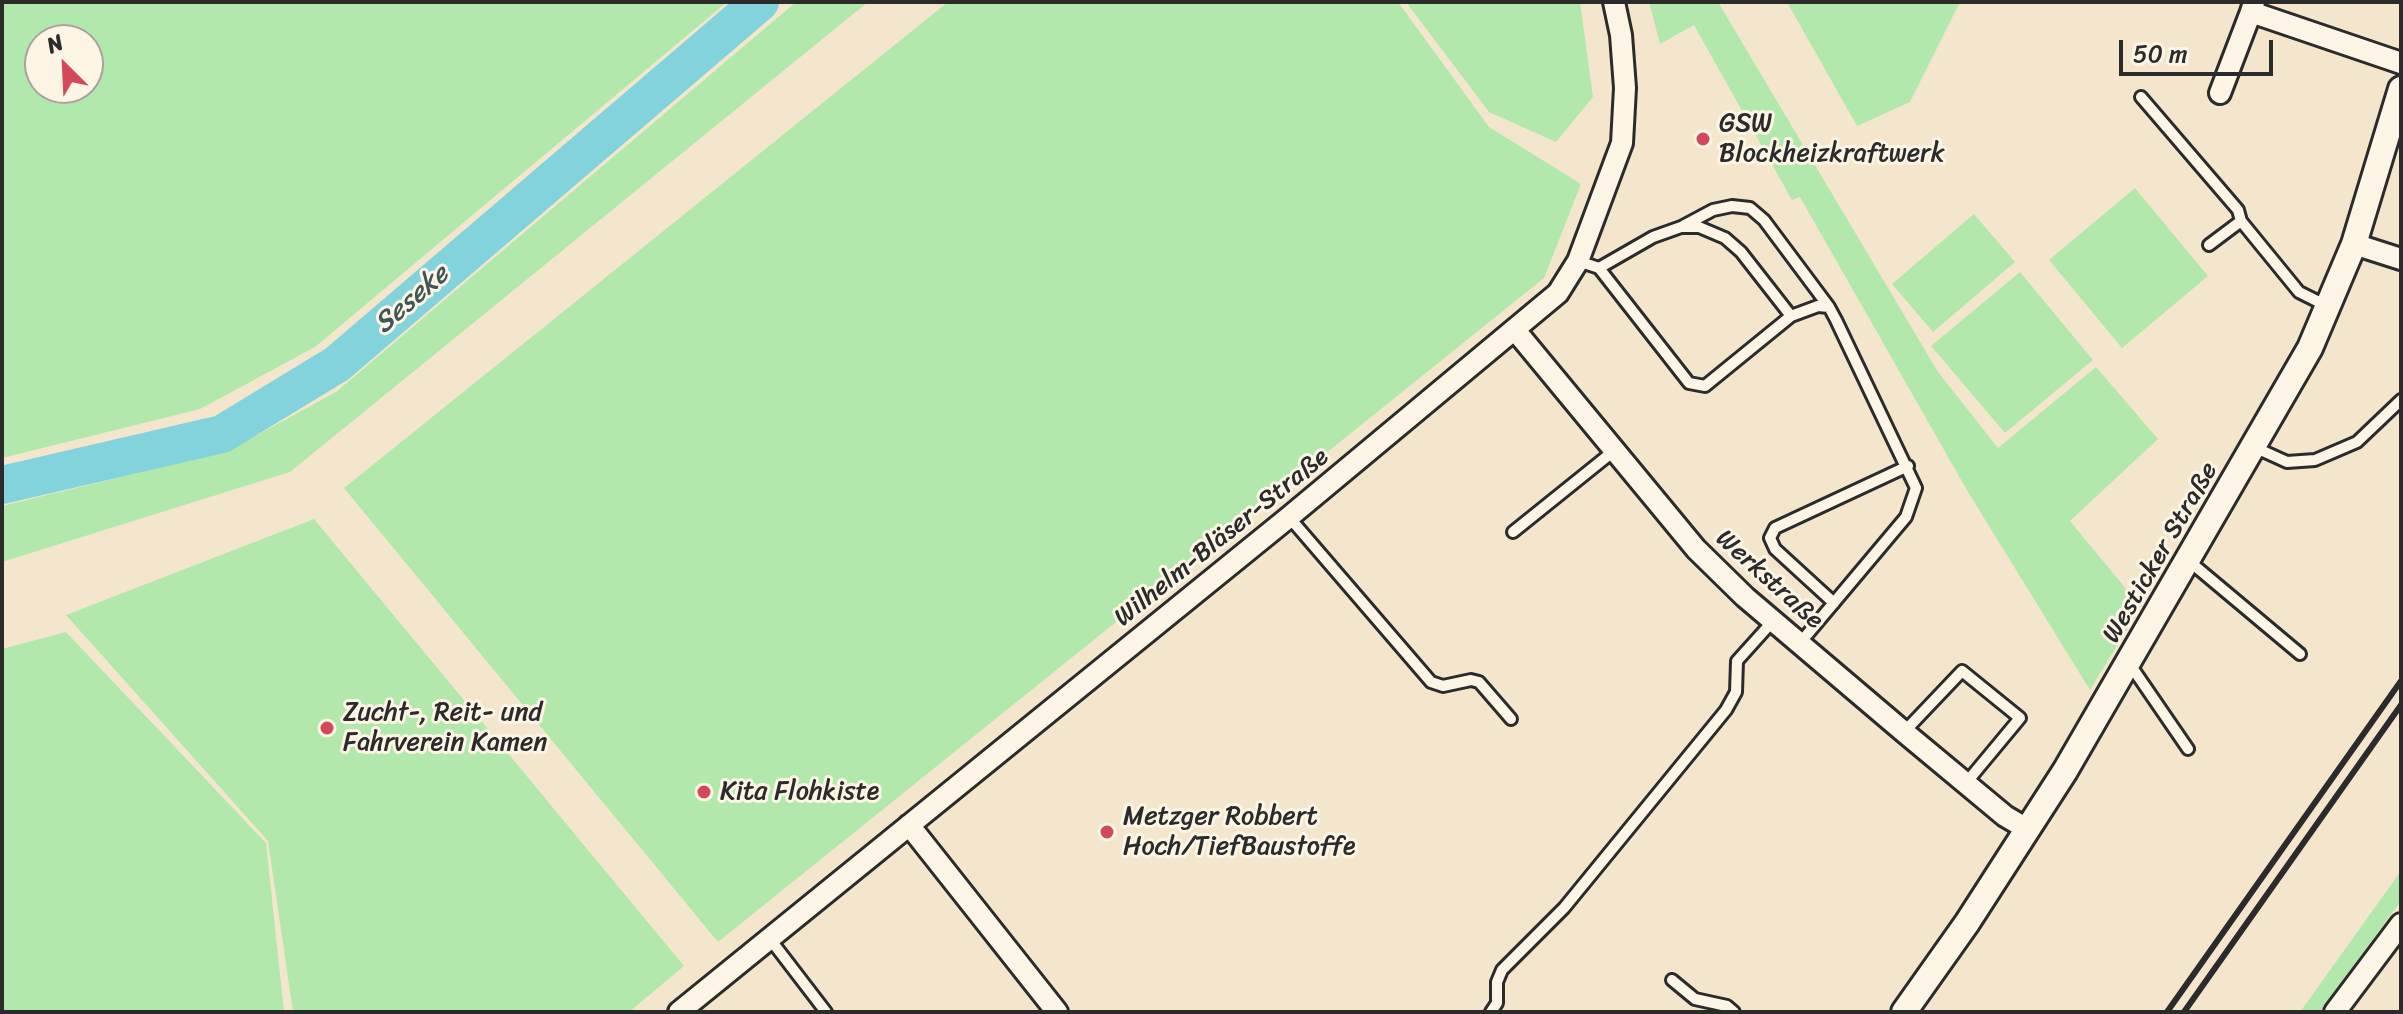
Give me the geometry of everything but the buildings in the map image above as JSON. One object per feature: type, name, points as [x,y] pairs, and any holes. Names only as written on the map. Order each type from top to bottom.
[{"type":"street","name":"Wilhelm-Bläser-Straße","points":[[679,1012],[1289,517],[1558,293],[1578,261],[1622,143],[1625,88],[1621,35],[1614,2]]},
{"type":"street","points":[[2220,93],[2253,7],[2401,63]]},
{"type":"street","name":"Westicker Straße","points":[[1904,1012],[2027,829],[2129,663],[2254,447],[2329,307],[2354,244],[2401,89]]},
{"type":"street","points":[[2354,244],[2401,259]]},
{"type":"street","name":"Werkstraße","points":[[1515,330],[1696,549],[1773,621],[1904,732],[2027,829]]},
{"type":"street","points":[[909,825],[1057,1012]]},
{"type":"street","points":[[2335,1012],[2401,924]]},
{"type":"lane","points":[[2141,97],[2238,210],[2241,221],[2299,292],[2329,307]]},
{"type":"lane","points":[[1599,268],[1653,237],[1713,210],[1732,206],[1750,208],[1764,220],[1829,307],[1916,488],[1913,504],[1800,643]]},
{"type":"lane","points":[[2209,245],[2241,221]]},
{"type":"lane","points":[[1681,227],[1699,227],[1733,245],[1791,316]]},
{"type":"lane","points":[[1578,261],[1599,268],[1689,383],[1705,386],[1791,316],[1818,306],[1829,307]]},
{"type":"lane","points":[[2254,447],[2287,462],[2315,460],[2357,442],[2401,400]]},
{"type":"lane","points":[[1513,532],[1615,450]]},
{"type":"lane","points":[[1834,603],[1775,549],[1770,538],[1775,528],[1908,466]]},
{"type":"lane","points":[[1289,517],[1431,682],[1443,686],[1471,680],[1479,682],[1511,719]]},
{"type":"lane","points":[[2189,561],[2300,654]]},
{"type":"lane","points":[[1491,1012],[1497,1003],[1497,982],[1502,970],[1564,908],[1726,710],[1736,692],[1737,661],[1773,621]]},
{"type":"lane","points":[[2129,663],[2188,749]]},
{"type":"lane","points":[[1904,732],[1962,671],[2020,718],[1966,783]]},
{"type":"lane","points":[[770,939],[826,1012]]},
{"type":"lane","points":[[1672,980],[1695,999],[1727,1006],[1734,1012]]},
{"type":"green space","points":[[2,2],[727,2],[315,347],[200,409],[2,458]]},
{"type":"green space","points":[[796,2],[868,2],[290,472],[2,562],[2,506],[228,451],[336,392]]},
{"type":"green space","points":[[948,2],[1398,2],[1489,127],[1581,184],[1544,278],[718,942],[344,488]]},
{"type":"green space","points":[[1406,2],[1580,2],[1593,97],[1556,142],[1489,112]]},
{"type":"green space","points":[[1649,2],[1718,2],[1938,372],[1998,448],[2096,367],[2158,439],[2070,521],[2132,596],[2126,602],[2139,609],[2090,690],[1968,492],[1800,197],[1792,200],[1694,25],[1660,44]]},
{"type":"green space","points":[[1787,2],[1960,2],[1910,102],[1857,126]]},
{"type":"green space","points":[[2135,188],[2208,276],[2122,348],[2049,260]]},
{"type":"green space","points":[[1974,214],[2015,262],[1933,332],[1892,284]]},
{"type":"green space","points":[[2020,272],[2093,360],[2005,433],[1931,346]]},
{"type":"green space","name":"Zucht-, Reit- und Fahrverein Kamen","points":[[314,519],[684,966],[629,1012],[293,1012],[268,841],[66,615]]},
{"type":"green space","points":[[66,632],[266,843],[284,1012],[2,1012],[2,649]]},
{"type":"green space","points":[[2401,871],[2401,901],[2319,1012],[2300,1012]]},
{"type":"waterway","name":"Seseke","points":[[2,485],[222,434],[337,364],[760,2]]},
{"type":"railway","points":[[2167,1012],[2401,681]]},
{"type":"railway","points":[[2184,1012],[2401,705]]},
{"type":"place","name":"GSW Blockheizkraftwerk","points":[[1703,139]]},
{"type":"place","name":"Zucht-, Reit- und Fahrverein Kamen","points":[[327,728]]},
{"type":"place","name":"Kita Flohkiste","points":[[704,792]]},
{"type":"place","name":"Metzger Robbert Hoch/TiefBaustoffe","points":[[1107,832]]}]
